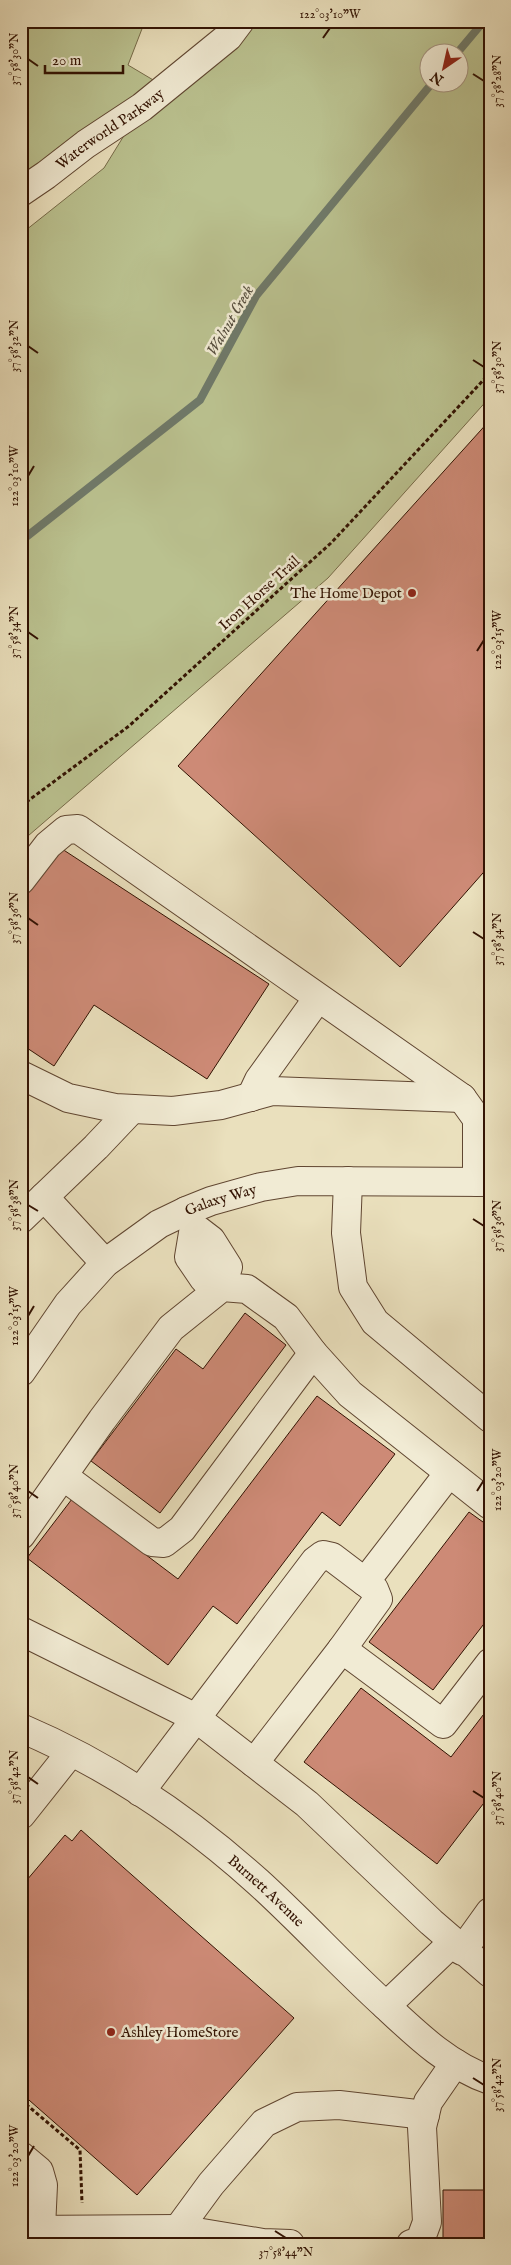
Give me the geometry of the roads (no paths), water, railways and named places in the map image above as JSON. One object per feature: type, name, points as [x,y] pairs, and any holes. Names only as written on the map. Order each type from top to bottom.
[{"type":"street","name":"Waterworld Parkway","points":[[21,192],[34,175],[142,107],[228,37],[240,21]]},
{"type":"street","points":[[21,880],[48,845],[66,830],[78,829],[462,1098],[477,1119],[483,1182]]},
{"type":"street","points":[[251,1097],[259,1080],[318,998]]},
{"type":"street","points":[[21,1075],[68,1098],[115,1108],[173,1112],[221,1105],[272,1091],[462,1098]]},
{"type":"street","points":[[21,1219],[96,1147],[132,1109]]},
{"type":"street","name":"Galaxy Way","points":[[21,1372],[68,1304],[105,1263],[159,1224],[190,1219],[211,1201],[261,1187],[298,1181],[483,1182]]},
{"type":"street","points":[[348,1181],[346,1233],[353,1287],[375,1322],[490,1418]]},
{"type":"street","points":[[44,1197],[105,1263]]},
{"type":"street","points":[[190,1219],[189,1257],[204,1279],[222,1287],[247,1289],[286,1317],[313,1353],[350,1394],[490,1505]]},
{"type":"street","points":[[21,1535],[171,1328],[222,1287]]},
{"type":"street","points":[[62,1476],[152,1542],[164,1543],[182,1529],[313,1353]]},
{"type":"street","points":[[365,1582],[449,1473]]},
{"type":"street","points":[[140,1792],[315,1561],[323,1555],[332,1557],[374,1590],[378,1599],[254,1763]]},
{"type":"street","points":[[21,1631],[196,1718],[307,1804],[458,1946],[490,1973]]},
{"type":"street","points":[[342,1649],[443,1724],[490,1663]]},
{"type":"street","name":"Burnett Avenue","points":[[21,1728],[117,1777],[196,1829],[259,1883],[339,1963],[426,2044],[473,2074],[490,2080]]},
{"type":"street","points":[[21,1815],[71,1752]]},
{"type":"street","points":[[386,2006],[458,1946],[490,1912]]},
{"type":"street","points":[[411,2244],[420,2241],[426,2222],[422,2127],[428,2102],[455,2063]]},
{"type":"street","points":[[178,2229],[211,2184],[264,2123],[297,2107],[340,2105],[425,2115]]},
{"type":"street","points":[[21,2156],[39,2171],[43,2185],[38,2232],[83,2228],[178,2229],[263,2243],[290,2244]]},
{"type":"waterway","name":"Walnut Creek","points":[[466,42],[484,21]]},
{"type":"waterway","name":"Walnut Creek","points":[[21,541],[200,400],[256,296],[425,92]]},
{"type":"place","name":"The Home Depot","points":[[412,593]]},
{"type":"place","name":"Ashley HomeStore","points":[[111,2032]]}]
